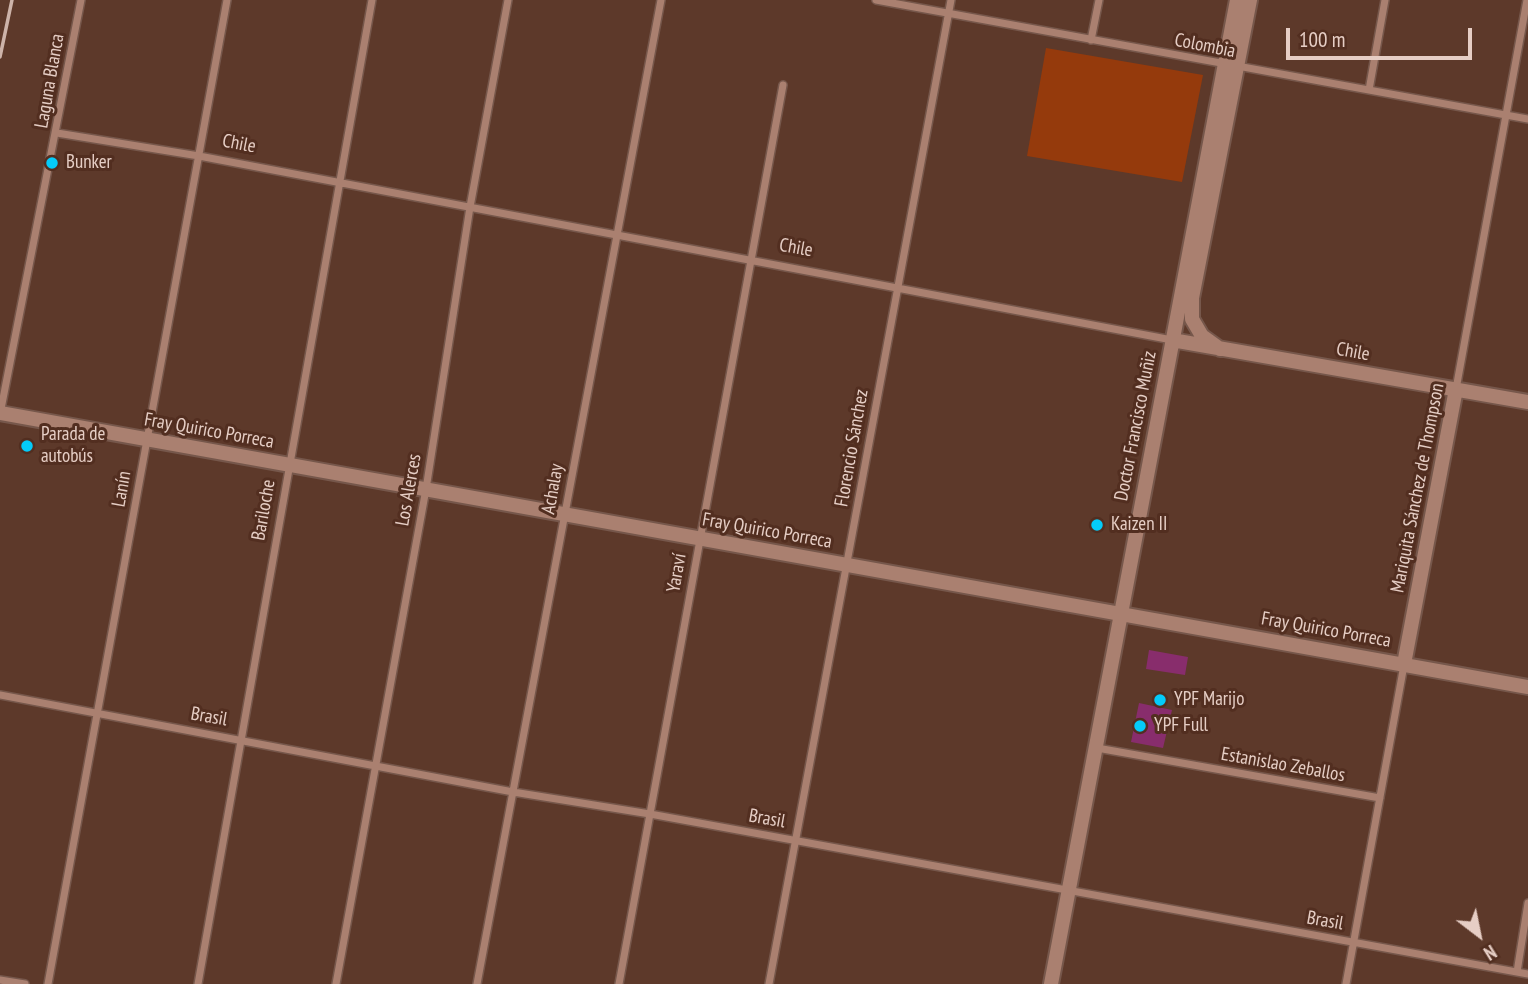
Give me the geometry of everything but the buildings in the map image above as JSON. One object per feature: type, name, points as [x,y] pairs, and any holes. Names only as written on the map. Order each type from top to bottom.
[{"type":"main road","name":"Doctor Francisco Muñiz","points":[[1220,349],[1202,336],[1192,319],[1192,298],[1230,67],[1237,0]]},
{"type":"main road","name":"Doctor Francisco Muñiz","points":[[1051,984],[1172,340],[1230,67],[1250,0]]},
{"type":"main road","name":"Chile","points":[[1172,340],[1528,402]]},
{"type":"main road","name":"Mariquita Sánchez de Thompson","points":[[1404,664],[1456,389]]},
{"type":"main road","name":"Fray Quirico Porreca","points":[[0,414],[1528,687]]},
{"type":"street","name":"Laguna Blanca","points":[[0,414],[81,0]]},
{"type":"street","name":"Lanín","points":[[48,984],[228,0]]},
{"type":"street","name":"Bariloche","points":[[198,984],[372,0]]},
{"type":"street","name":"Los Alerces","points":[[335,984],[426,489],[470,207],[508,0]]},
{"type":"street","name":"Achalay","points":[[477,984],[660,0]]},
{"type":"street","name":"Colombia","points":[[876,0],[1230,67],[1369,89],[1528,119]]},
{"type":"street","name":"Florencio Sánchez","points":[[769,984],[951,0]]},
{"type":"street","points":[[1091,40],[1099,0]]},
{"type":"street","points":[[1369,89],[1385,0]]},
{"type":"street","name":"Mariquita Sánchez de Thompson","points":[[1456,389],[1527,0]]},
{"type":"street","name":"Yaraví","points":[[619,984],[783,85]]},
{"type":"street","name":"Chile","points":[[57,133],[199,156],[898,286],[1172,340]]},
{"type":"street","name":"Mariquita Sánchez de Thompson","points":[[1346,984],[1404,664]]},
{"type":"street","name":"Brasil","points":[[0,695],[513,792],[796,840],[1528,974]]},
{"type":"street","name":"Estanislao Zeballos","points":[[1097,748],[1380,798]]},
{"type":"street","points":[[1517,972],[1528,903]]},
{"type":"street","points":[[0,980],[24,984]]},
{"type":"shaded area","points":[[1046,48],[1203,75],[1182,182],[1027,156]]},
{"type":"railway","points":[[0,57],[12,0]]},
{"type":"place","name":"Bunker","points":[[52,163]]},
{"type":"place","name":"Parada de autobús","points":[[27,446]]},
{"type":"place","name":"Kaizen II","points":[[1097,525]]},
{"type":"place","name":"YPF Marijo","points":[[1160,700]]},
{"type":"place","name":"YPF Full","points":[[1140,726]]}]
